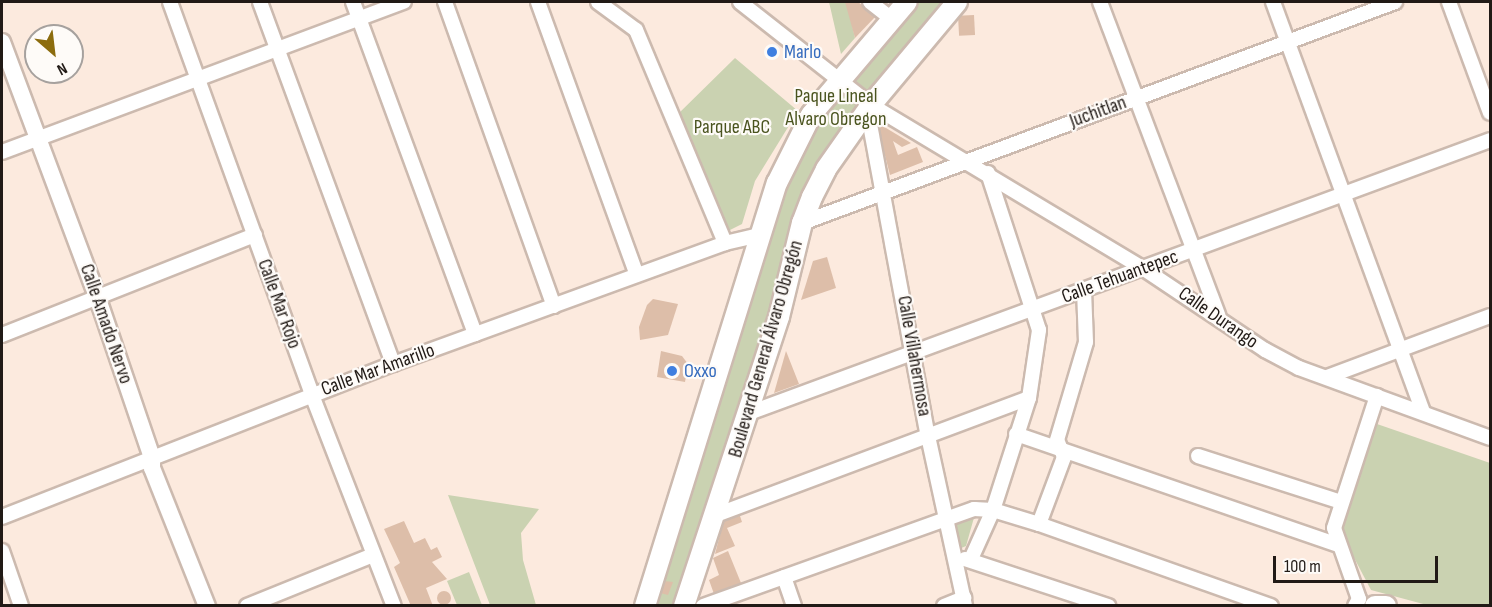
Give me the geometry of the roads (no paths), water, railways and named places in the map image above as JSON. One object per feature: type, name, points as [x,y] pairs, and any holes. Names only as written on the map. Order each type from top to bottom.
[{"type":"main road","name":"Boulevard General Álvaro Obregón","points":[[645,606],[682,497],[760,235],[797,139],[838,81],[908,2]]},
{"type":"main road","name":"Boulevard General Álvaro Obregón","points":[[684,606],[716,515],[779,317],[802,222],[826,169],[957,2]]},
{"type":"main road","points":[[1375,606],[1386,606]]},
{"type":"street","name":"Calle Mar Rojo","points":[[170,2],[312,395],[394,606]]},
{"type":"street","points":[[260,2],[393,364]]},
{"type":"street","points":[[353,2],[475,334]]},
{"type":"street","points":[[2,152],[404,2]]},
{"type":"street","points":[[445,2],[554,306]]},
{"type":"street","points":[[538,2],[636,275]]},
{"type":"street","points":[[598,2],[636,30],[725,243]]},
{"type":"street","name":"Calle Durango","points":[[740,2],[838,81],[874,106],[1144,268],[1218,315],[1265,350],[1299,368],[1491,438]]},
{"type":"street","points":[[870,2],[892,19]]},
{"type":"street","points":[[1100,2],[1218,315]]},
{"type":"street","points":[[1273,2],[1423,412]]},
{"type":"street","name":"Juchitlan","points":[[802,222],[1395,2]]},
{"type":"street","points":[[1449,2],[1491,112]]},
{"type":"street","name":"Calle Amado Nervo","points":[[2,42],[97,296],[152,458],[152,468],[207,606]]},
{"type":"street","name":"Calle Villahermosa","points":[[874,106],[869,119],[928,436],[965,602]]},
{"type":"street","name":"Calle Tehuantepec","points":[[749,412],[1491,140]]},
{"type":"street","points":[[971,559],[993,510],[1029,398],[1039,330],[988,173]]},
{"type":"street","points":[[2,335],[255,235]]},
{"type":"street","name":"Calle Mar Amarillo","points":[[2,517],[393,364],[725,243],[760,235]]},
{"type":"street","points":[[1039,525],[1064,457],[1057,440],[1086,342],[1084,290]]},
{"type":"street","points":[[1327,377],[1491,316]]},
{"type":"street","points":[[1355,606],[1359,599],[1335,528],[1341,502],[1377,396]]},
{"type":"street","points":[[716,515],[1029,398]]},
{"type":"street","points":[[1016,434],[1339,545]]},
{"type":"street","points":[[1198,456],[1341,502]]},
{"type":"street","points":[[703,606],[974,509],[993,510],[1039,525],[1271,606]]},
{"type":"street","points":[[2,551],[21,606]]},
{"type":"street","points":[[247,606],[373,555]]},
{"type":"street","points":[[955,558],[971,559],[1108,606]]},
{"type":"street","points":[[783,577],[794,606]]},
{"type":"street","points":[[944,606],[965,602]]},
{"type":"place","name":"Marlo","points":[[772,52]]},
{"type":"place","name":"Oxxo","points":[[672,371]]},
{"type":"park label","name":"Paque Lineal Alvaro Obregon","points":[[836,108]]},
{"type":"park label","name":"Parque ABC","points":[[732,127]]}]
